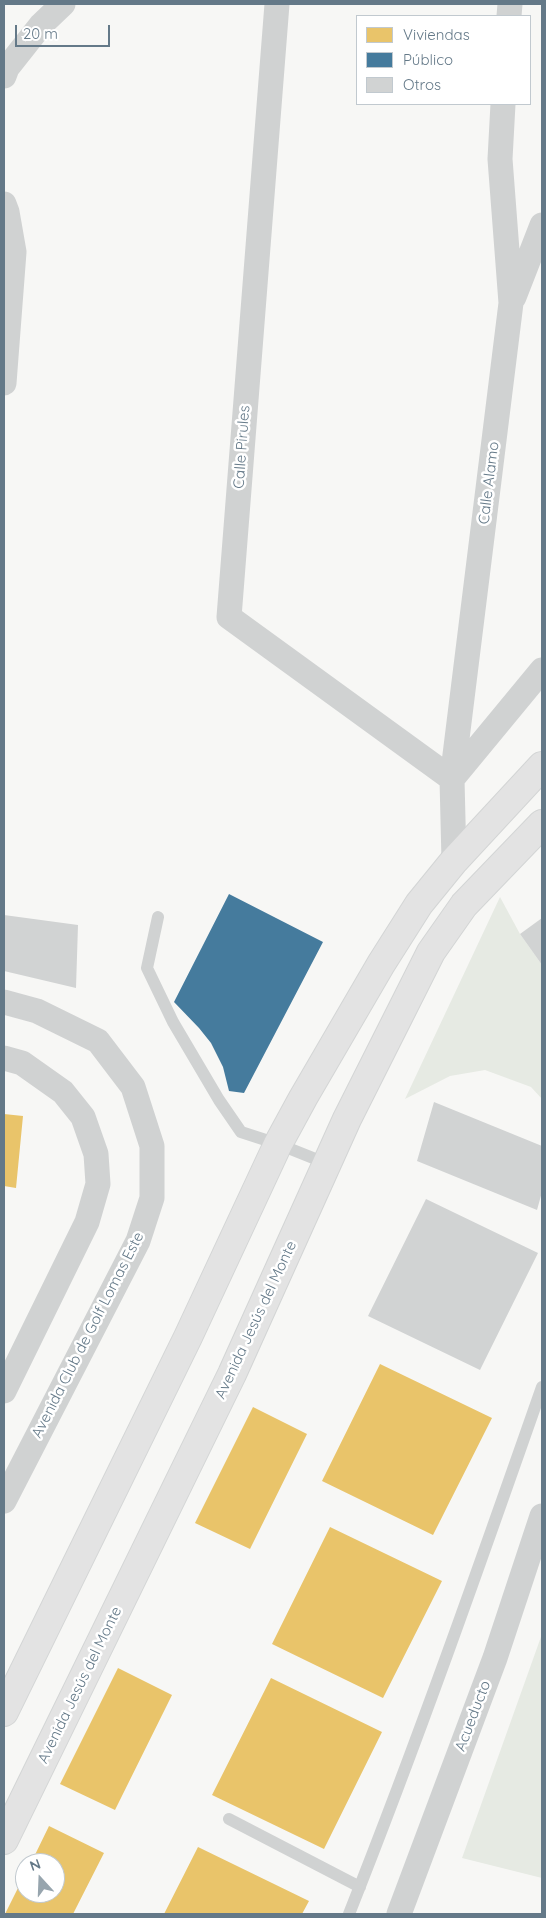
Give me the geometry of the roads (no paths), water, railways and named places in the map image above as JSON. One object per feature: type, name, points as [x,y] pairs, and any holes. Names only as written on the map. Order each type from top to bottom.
[{"type":"main road","points":[[4,1712],[188,1337],[278,1144],[303,1098],[381,964],[419,904],[454,861],[542,766]]},
{"type":"main road","name":"Avenida Jesús del Monte","points":[[4,1840],[232,1374],[347,1120],[431,952],[464,905],[542,824]]},
{"type":"street","points":[[4,76],[7,68],[29,39],[62,4]]},
{"type":"street","name":"Calle Pirules","points":[[277,4],[229,617],[452,779]]},
{"type":"street","name":"Calle Alamo","points":[[454,861],[452,779],[511,303],[500,159],[503,105]]},
{"type":"street","points":[[4,204],[14,252],[4,383]]},
{"type":"street","points":[[511,303],[542,225]]},
{"type":"street","points":[[452,779],[542,670]]},
{"type":"street","name":"Avenida Club de Golf Lomas Este","points":[[4,1002],[38,1010],[98,1041],[133,1086],[152,1146],[152,1198],[138,1241],[4,1500]]},
{"type":"street","points":[[4,1058],[22,1063],[63,1092],[83,1117],[96,1154],[98,1184],[87,1222],[4,1391]]},
{"type":"street","name":"Acueducto","points":[[399,1914],[495,1658],[542,1516]]},
{"type":"lane","points":[[158,917],[146,968],[173,1022],[218,1100],[241,1132],[278,1144],[328,1164]]},
{"type":"lane","points":[[349,1914],[454,1636],[542,1387]]},
{"type":"lane","points":[[229,1819],[360,1887]]}]
